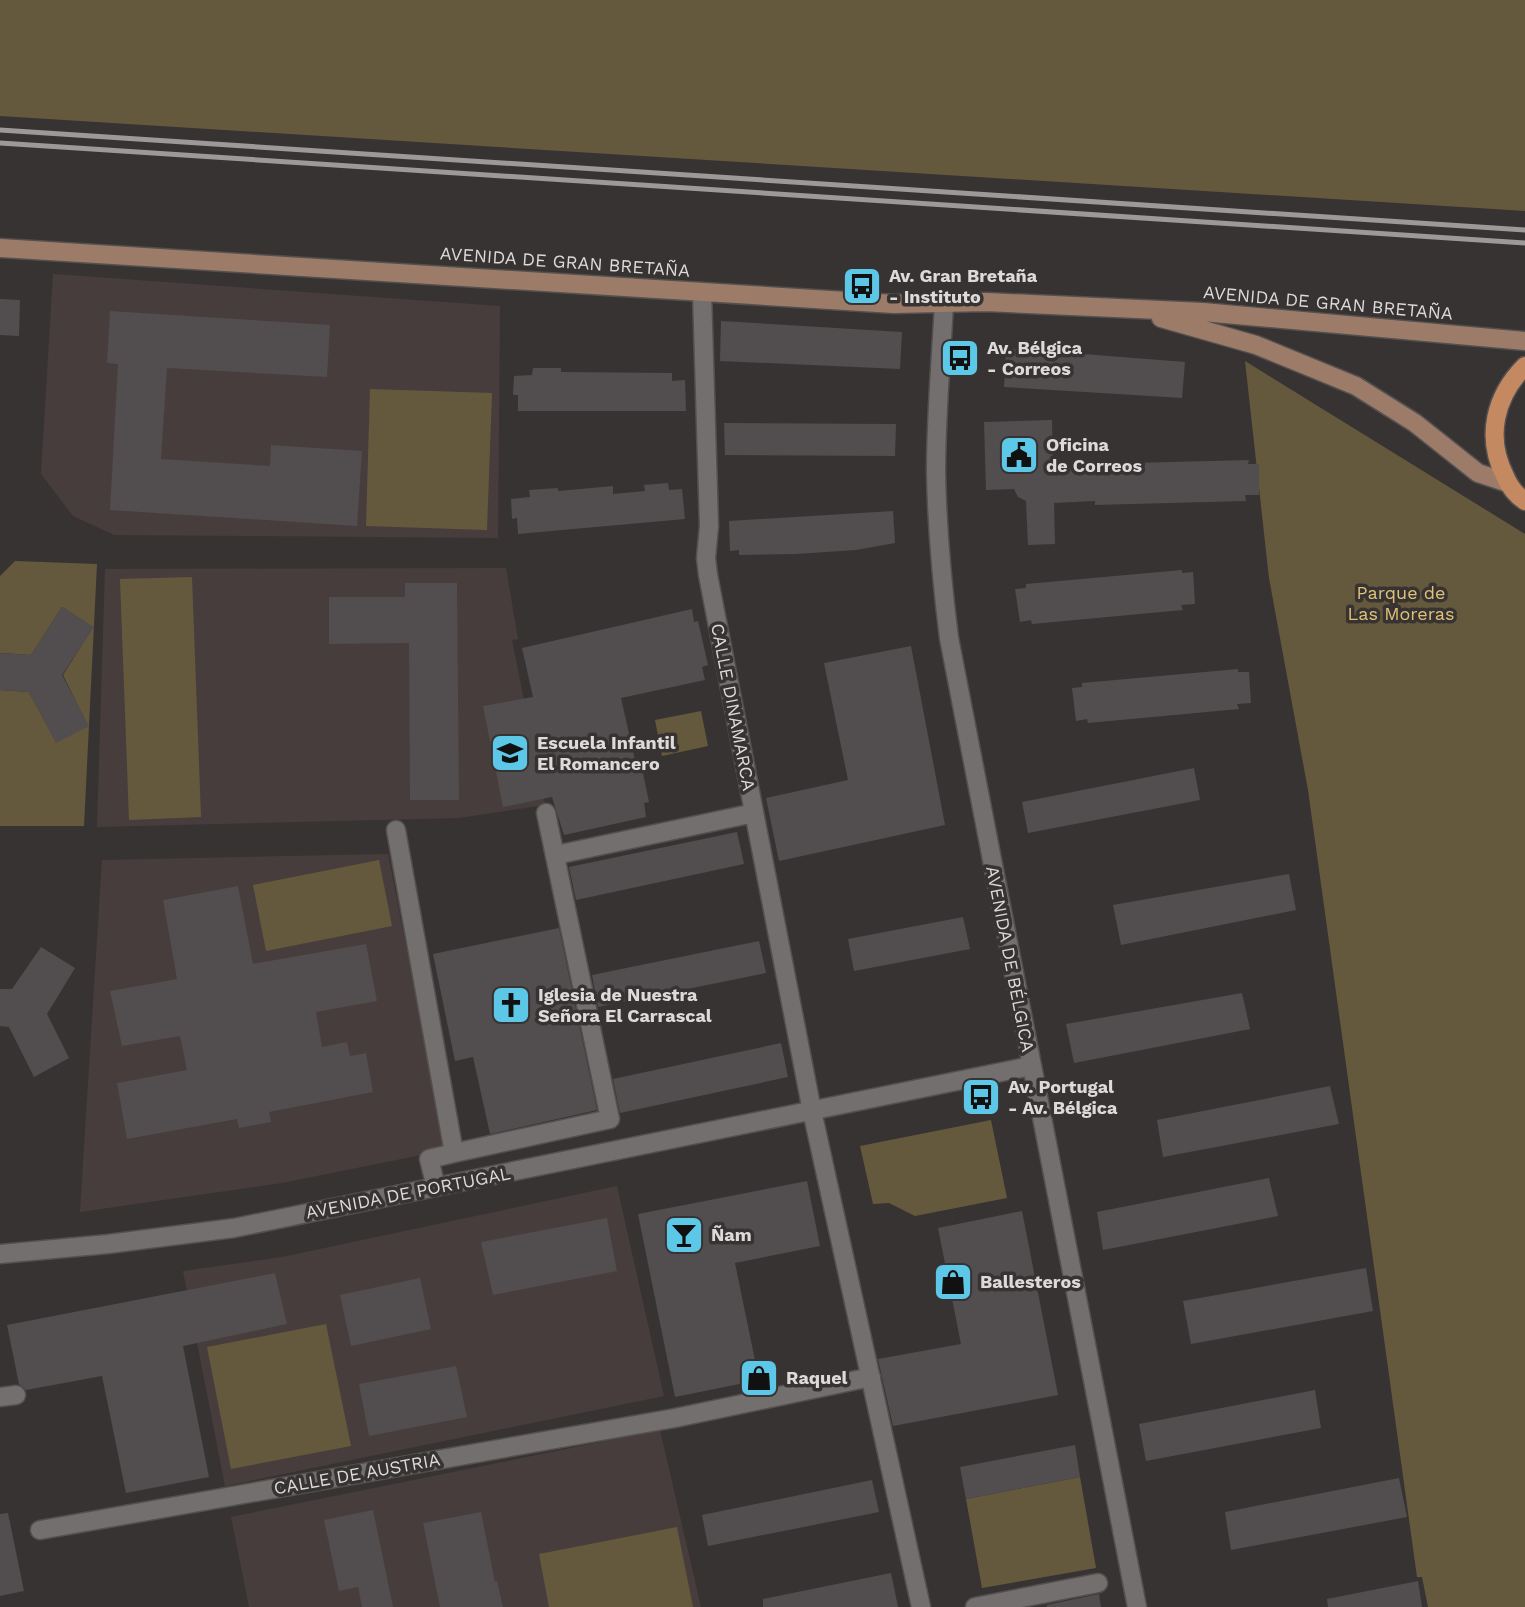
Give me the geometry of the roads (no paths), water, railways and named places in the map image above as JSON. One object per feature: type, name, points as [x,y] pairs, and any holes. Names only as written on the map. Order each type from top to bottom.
[{"type":"main road","points":[[1519,497],[1497,460],[1494,425],[1502,398],[1512,380],[1525,366]]},
{"type":"street","name":"AVENIDA DE GRAN BRETAÑA","points":[[0,248],[894,304],[986,302],[1203,312],[1525,341]]},
{"type":"street","name":"CALLE DINAMARCA","points":[[556,855],[754,813],[706,558],[709,526],[702,292]]},
{"type":"street","name":"AVENIDA DE BÉLGICA","points":[[944,304],[936,470],[943,587],[956,684],[1137,1607]]},
{"type":"street","name":"AVENIDA DE GRAN BRETAÑA","points":[[1127,310],[1248,342],[1348,382],[1375,396],[1415,423],[1478,473],[1519,497]]},
{"type":"street","points":[[436,1188],[429,1159],[610,1119],[546,813]]},
{"type":"street","points":[[754,813],[812,1111],[921,1607]]},
{"type":"street","points":[[396,830],[454,1153]]},
{"type":"street","name":"AVENIDA DE PORTUGAL","points":[[0,1254],[108,1244],[234,1227],[1031,1066]]},
{"type":"street","name":"CALLE DE AUSTRIA","points":[[40,1530],[675,1418],[871,1377]]},
{"type":"street","points":[[975,1607],[1098,1583]]},
{"type":"railway","points":[[0,130],[1525,230]]},
{"type":"railway","points":[[0,143],[1525,243]]},
{"type":"place","name":"Av. Gran Bretaña - Instituto","points":[[862,286]]},
{"type":"place","name":"Av. Bélgica - Correos","points":[[960,358]]},
{"type":"place","name":"Oficina de Correos","points":[[1019,455]]},
{"type":"place","name":"Escuela Infantil El Romancero","points":[[510,753]]},
{"type":"place","name":"Iglesia de Nuestra Señora El Carrascal","points":[[511,1005]]},
{"type":"place","name":"Av. Portugal - Av. Bélgica","points":[[981,1097]]},
{"type":"place","name":"Ñam","points":[[684,1235]]},
{"type":"place","name":"Ballesteros","points":[[953,1282]]},
{"type":"place","name":"Raquel","points":[[759,1378]]},
{"type":"park label","name":"Parque de Las Moreras","points":[[1401,603]]}]
